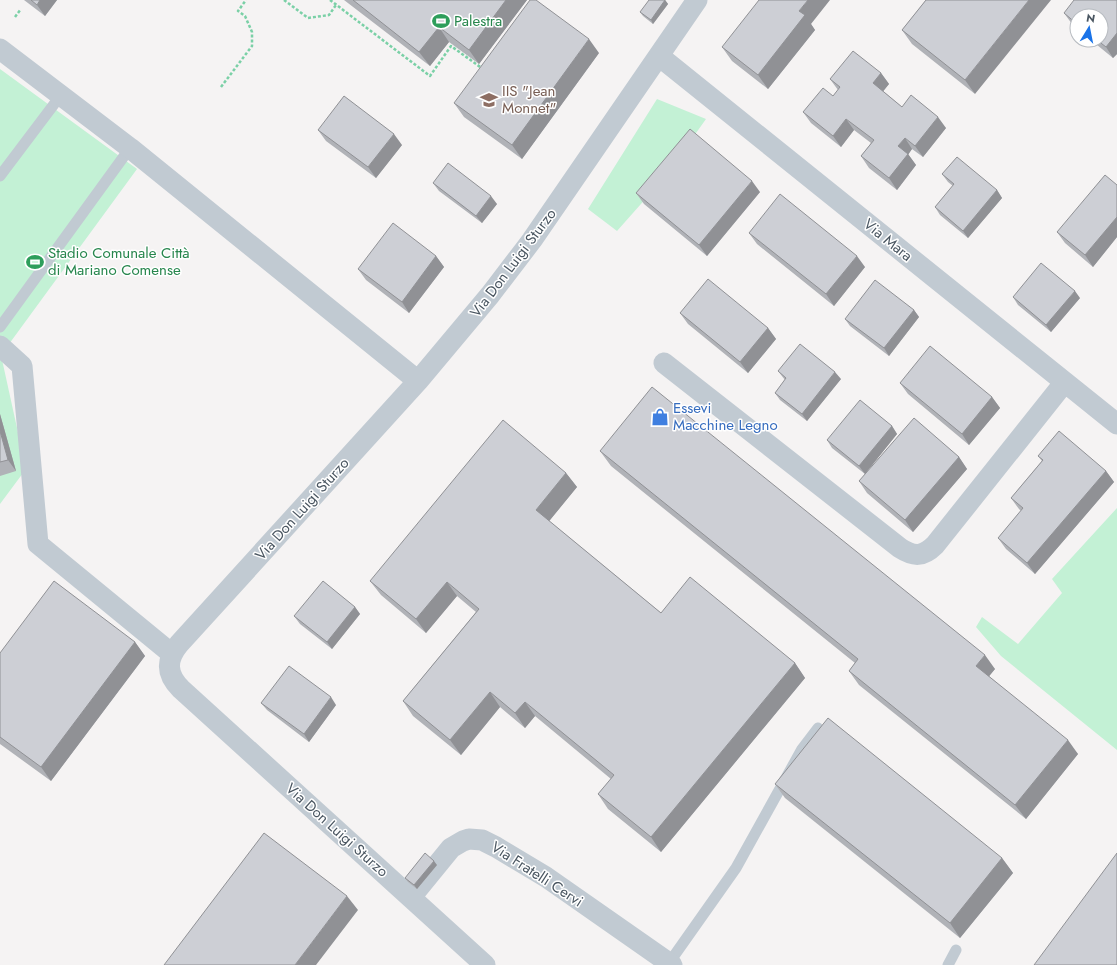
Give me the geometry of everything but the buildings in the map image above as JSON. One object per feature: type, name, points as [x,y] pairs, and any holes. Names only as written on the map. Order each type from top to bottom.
[{"type":"street","name":"Via Don Luigi Sturzo","points":[[485,965],[175,683],[172,678],[169,665],[172,654],[179,644],[443,353],[520,257],[696,0]]},
{"type":"street","points":[[0,49],[130,148],[418,381]]},
{"type":"street","name":"Via Mara","points":[[659,56],[1064,383],[1117,424]]},
{"type":"street","points":[[0,346],[22,366],[38,544],[172,654]]},
{"type":"street","points":[[664,363],[905,552],[918,555],[924,554],[935,545],[1064,383]]},
{"type":"street","name":"Via Fratelli Cervi","points":[[411,897],[451,848],[469,839],[482,840],[496,846],[546,877],[670,964]]},
{"type":"lane","points":[[0,176],[61,95]]},
{"type":"lane","points":[[0,327],[130,148]]},
{"type":"lane","points":[[670,964],[736,868],[802,748],[818,728]]},
{"type":"lane","points":[[948,965],[956,950]]},
{"type":"path","points":[[221,87],[252,46],[252,32],[245,16],[238,11],[246,0]]},
{"type":"path","points":[[284,0],[308,18],[329,15],[336,5]]},
{"type":"path","points":[[330,0],[430,76],[451,46],[484,70]]},
{"type":"path","points":[[15,17],[21,9]]},
{"type":"green space","name":"Stadio Comunale Città di Mariano Comense","points":[[0,69],[137,169],[1,355],[26,469],[0,504]]},
{"type":"green space","points":[[657,99],[706,119],[664,178],[617,231],[588,209]]},
{"type":"green space","points":[[1117,508],[1117,750],[1001,656],[976,627],[982,617],[1018,644],[1062,593],[1052,579]]},
{"type":"place","name":"Palestra","points":[[441,21]]},
{"type":"place","name":"IIS \"Jean Monnet\"","points":[[489,100]]},
{"type":"place","name":"Stadio Comunale Città di Mariano Comense","points":[[35,262]]},
{"type":"place","name":"Essevi Macchine Legno","points":[[660,417]]}]
